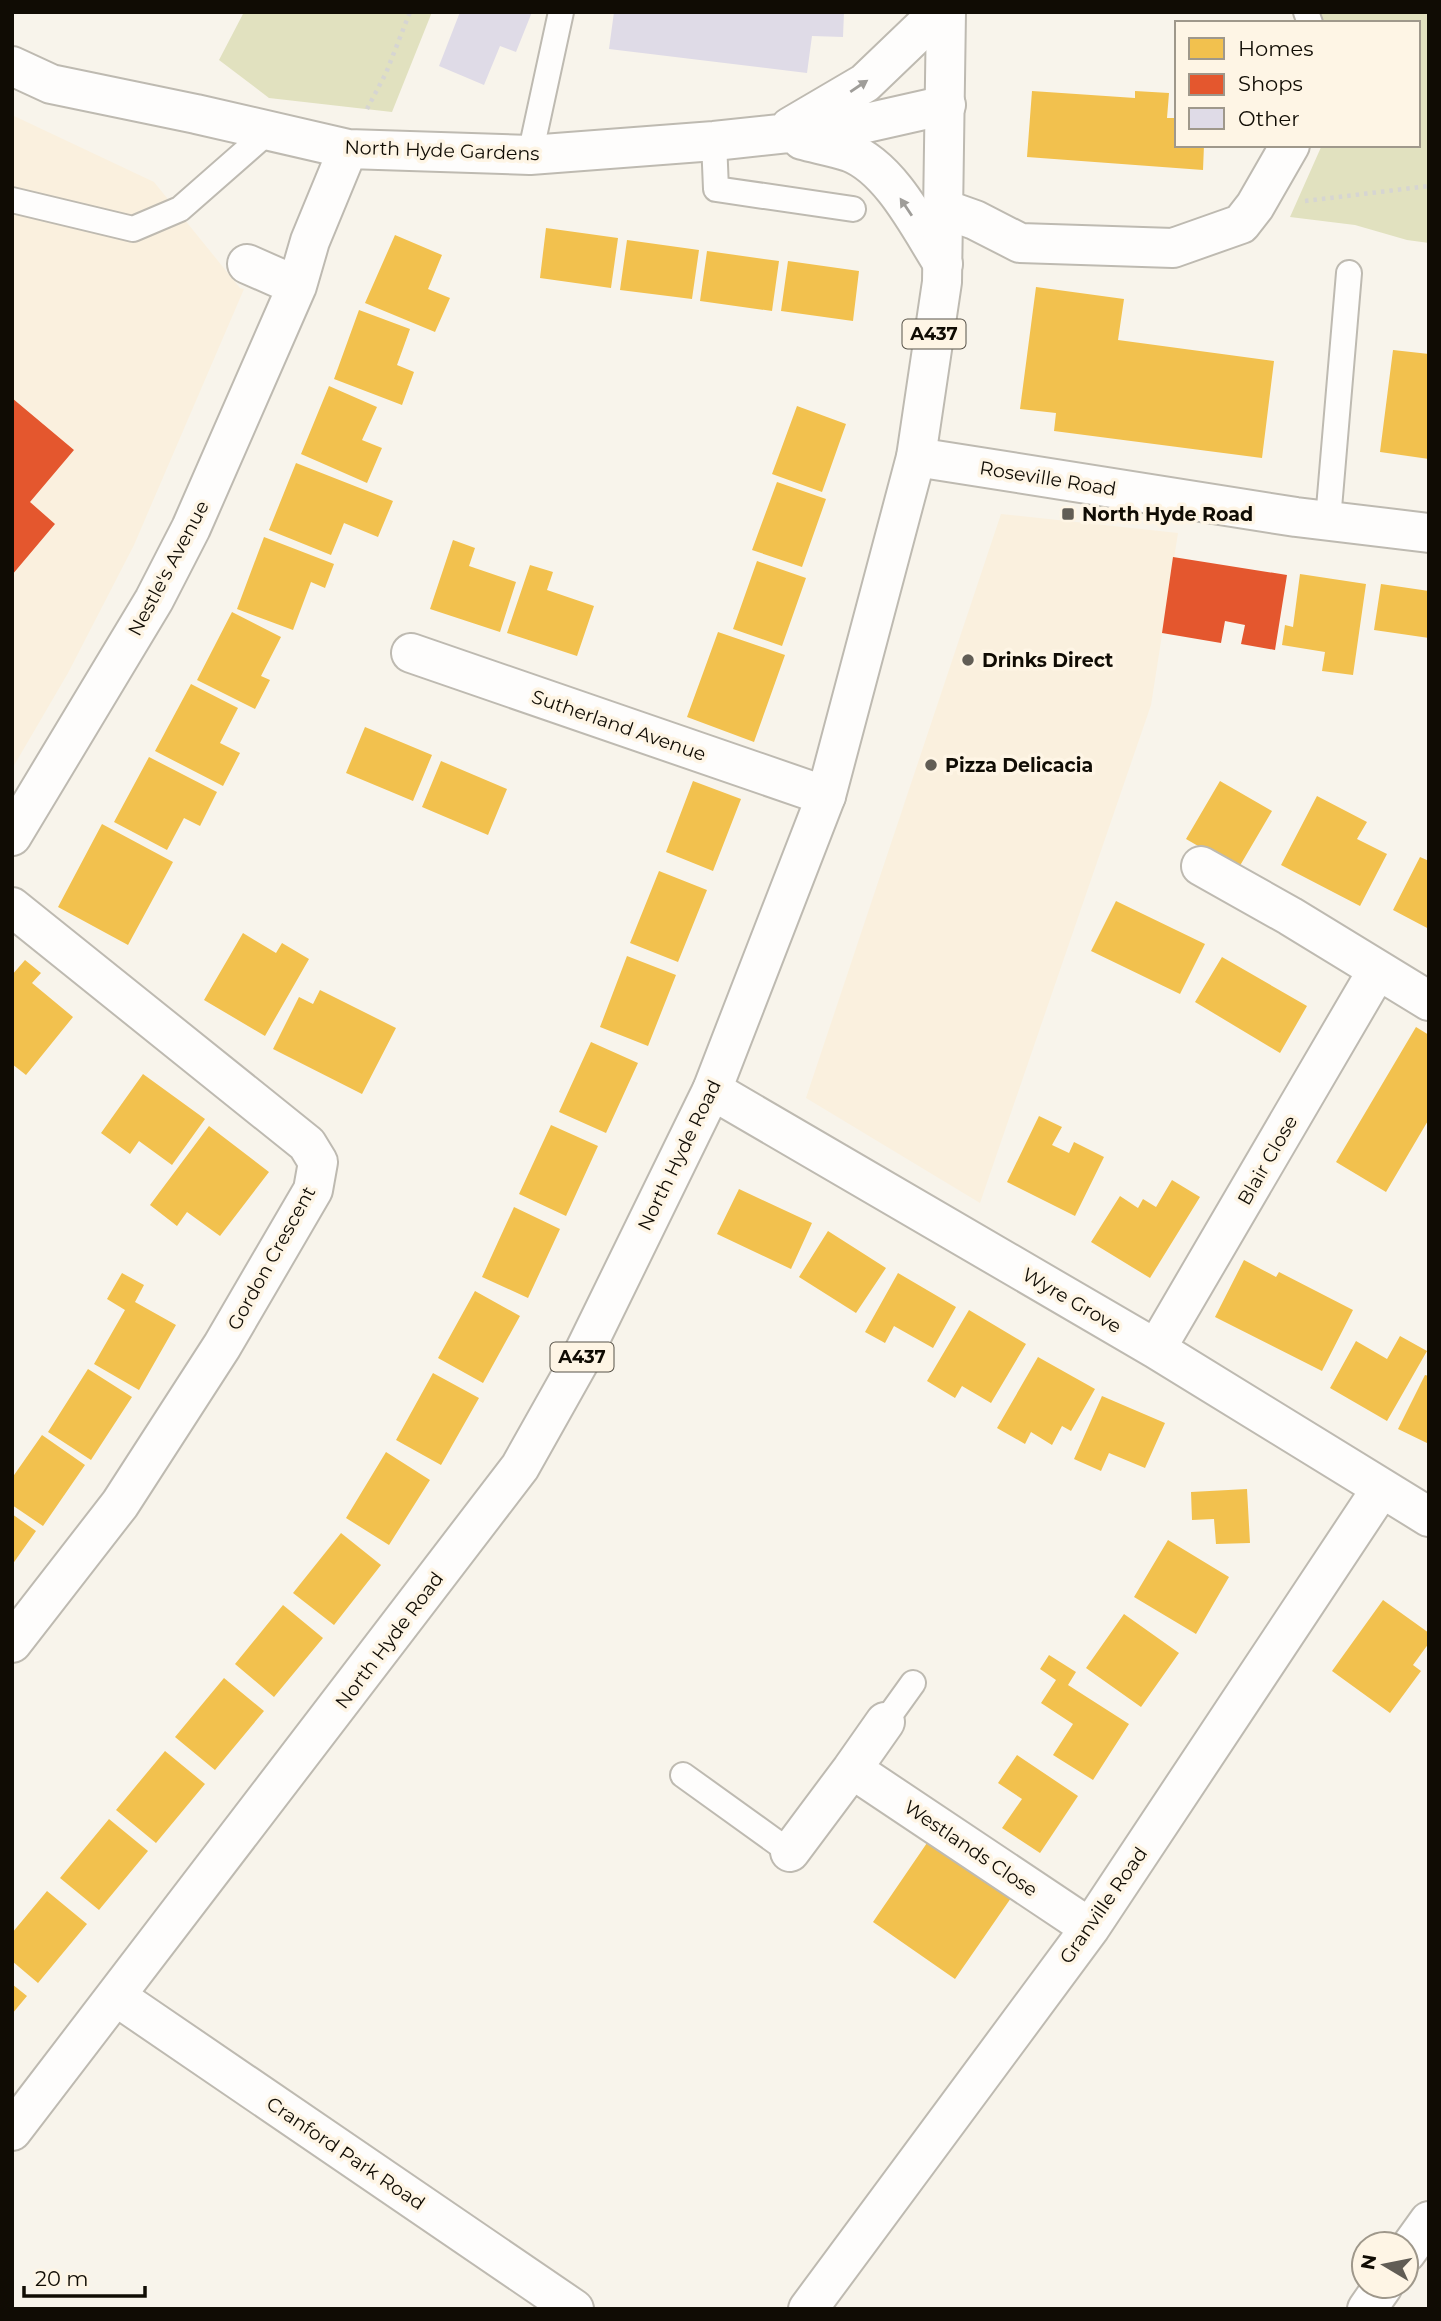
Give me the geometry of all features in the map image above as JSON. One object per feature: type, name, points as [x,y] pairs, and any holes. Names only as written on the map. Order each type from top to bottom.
[{"type":"street","points":[[779,134],[865,83],[939,12]]},
{"type":"street","name":"North Hyde Road","points":[[12,2132],[520,1466],[579,1362],[712,1090],[826,796],[916,457],[943,264],[946,12]]},
{"type":"street","name":"North Hyde Gardens","points":[[12,66],[51,84],[348,149],[530,155],[714,141],[853,126],[946,105]]},
{"type":"street","points":[[779,134],[852,153],[880,172],[905,204],[943,264]]},
{"type":"street","points":[[944,209],[975,220],[1020,243],[1173,248],[1241,224],[1255,206],[1289,147]]},
{"type":"street","name":"Nestle's Avenue","points":[[12,835],[153,600],[191,528],[298,286],[310,241],[348,149]]},
{"type":"street","points":[[247,264],[298,286]]},
{"type":"street","name":"Roseville Road","points":[[916,457],[1429,533]]},
{"type":"street","name":"Sutherland Avenue","points":[[411,653],[826,796]]},
{"type":"street","points":[[1200,866],[1290,916],[1429,1001]]},
{"type":"street","name":"Gordon Crescent","points":[[12,907],[307,1144],[318,1162],[313,1190],[222,1346],[120,1504],[12,1643]]},
{"type":"street","name":"Blair Close","points":[[1156,1349],[1377,971]]},
{"type":"street","name":"Wyre Grove","points":[[712,1090],[1156,1349],[1429,1517]]},
{"type":"street","name":"Granville Road","points":[[808,2309],[1090,1928],[1381,1489]]},
{"type":"street","points":[[790,1852],[885,1722]]},
{"type":"street","name":"Westlands Close","points":[[852,1769],[1090,1928]]},
{"type":"street","name":"Cranford Park Road","points":[[117,1997],[574,2309]]},
{"type":"lane","points":[[530,155],[561,12]]},
{"type":"lane","points":[[12,200],[133,229],[180,209],[270,130]]},
{"type":"lane","points":[[714,141],[716,189],[853,209]]},
{"type":"lane","points":[[1328,520],[1349,273]]},
{"type":"lane","points":[[885,1722],[913,1683]]},
{"type":"lane","points":[[683,1775],[790,1852]]},
{"type":"path","points":[[348,149],[386,73],[410,12]]},
{"type":"path","points":[[1329,198],[1429,186]]},
{"type":"shaded area","points":[[12,115],[154,182],[240,288],[244,289],[134,545],[68,673],[12,769]]},
{"type":"shaded area","points":[[1001,514],[1178,533],[1151,705],[980,1203],[806,1098]]},
{"type":"green space","points":[[244,12],[432,12],[392,112],[269,98],[219,60]]},
{"type":"green space","points":[[1321,12],[1429,12],[1429,243],[1407,240],[1355,225],[1290,217],[1321,147],[1420,147],[1420,21],[1321,21],[1319,18]]},
{"type":"building: Homes","points":[[1032,91],[1135,98],[1135,91],[1169,93],[1167,118],[1175,118],[1175,147],[1204,147],[1203,170],[1027,157]]},
{"type":"building: Homes","points":[[546,228],[618,238],[611,288],[540,278]]},
{"type":"building: Homes","points":[[395,235],[442,255],[428,289],[450,298],[435,332],[365,303]]},
{"type":"building: Homes","points":[[627,240],[699,250],[692,299],[620,290]]},
{"type":"building: Homes","points":[[707,251],[779,261],[772,311],[700,301]]},
{"type":"building: Homes","points":[[788,261],[859,271],[853,321],[781,311]]},
{"type":"building: Homes","points":[[1036,287],[1124,299],[1118,340],[1274,361],[1262,458],[1054,431],[1056,413],[1020,409]]},
{"type":"building: Homes","points":[[359,310],[410,329],[397,365],[414,372],[402,405],[334,379]]},
{"type":"building: Homes","points":[[1393,350],[1429,354],[1429,459],[1380,452]]},
{"type":"building: Homes","points":[[329,386],[377,407],[362,440],[382,448],[367,483],[301,454]]},
{"type":"building: Homes","points":[[797,406],[846,424],[822,492],[772,474]]},
{"type":"building: Homes","points":[[296,463],[393,501],[378,537],[344,523],[331,555],[269,530]]},
{"type":"building: Homes","points":[[777,482],[826,499],[802,567],[752,550]]},
{"type":"building: Homes","points":[[264,537],[334,564],[325,588],[311,582],[293,630],[237,609]]},
{"type":"building: Homes","points":[[453,540],[475,548],[469,566],[516,582],[500,632],[430,609]]},
{"type":"building: Homes","points":[[757,561],[806,578],[782,646],[733,629]]},
{"type":"building: Homes","points":[[530,565],[553,572],[547,590],[594,606],[577,656],[507,633]]},
{"type":"building: Homes","points":[[1300,574],[1366,584],[1353,675],[1322,671],[1325,652],[1282,645],[1285,625],[1293,627]]},
{"type":"building: Homes","points":[[1381,584],[1429,591],[1429,638],[1374,630]]},
{"type":"building: Homes","points":[[232,612],[281,637],[261,676],[270,680],[255,709],[197,680]]},
{"type":"building: Homes","points":[[718,632],[785,655],[754,742],[687,717]]},
{"type":"building: Homes","points":[[191,684],[238,708],[220,743],[240,753],[223,786],[155,751]]},
{"type":"building: Homes","points":[[365,727],[432,755],[413,801],[346,773]]},
{"type":"building: Homes","points":[[149,757],[217,792],[200,826],[184,818],[167,850],[114,822]]},
{"type":"building: Homes","points":[[441,761],[507,789],[488,835],[422,807]]},
{"type":"building: Homes","points":[[693,781],[741,799],[713,871],[666,852]]},
{"type":"building: Homes","points":[[1220,781],[1272,811],[1238,869],[1186,839]]},
{"type":"building: Homes","points":[[1317,796],[1367,822],[1357,839],[1387,854],[1360,906],[1281,865]]},
{"type":"building: Homes","points":[[102,824],[173,862],[128,945],[58,907]]},
{"type":"building: Homes","points":[[1420,857],[1429,861],[1429,929],[1393,910]]},
{"type":"building: Homes","points":[[659,871],[707,890],[678,962],[630,943]]},
{"type":"building: Homes","points":[[1116,901],[1205,944],[1180,994],[1091,951]]},
{"type":"building: Homes","points":[[243,933],[276,953],[282,943],[309,959],[265,1036],[204,1000]]},
{"type":"building: Homes","points":[[627,956],[676,975],[648,1046],[600,1027]]},
{"type":"building: Homes","points":[[1222,957],[1307,1006],[1280,1053],[1195,1002]]},
{"type":"building: Homes","points":[[25,960],[41,973],[32,983],[73,1017],[26,1075],[12,1064],[12,975]]},
{"type":"building: Homes","points":[[320,990],[396,1028],[362,1094],[273,1049],[299,997],[313,1004]]},
{"type":"building: Homes","points":[[1416,1027],[1429,1035],[1429,1119],[1386,1192],[1336,1162]]},
{"type":"building: Homes","points":[[591,1042],[638,1063],[606,1133],[559,1112]]},
{"type":"building: Homes","points":[[143,1074],[205,1119],[172,1165],[139,1141],[130,1154],[101,1133]]},
{"type":"building: Homes","points":[[1039,1116],[1062,1127],[1052,1145],[1069,1153],[1074,1142],[1104,1157],[1075,1216],[1007,1182]]},
{"type":"building: Homes","points":[[551,1125],[598,1146],[566,1216],[519,1194]]},
{"type":"building: Homes","points":[[209,1126],[269,1172],[220,1236],[187,1212],[177,1226],[150,1205]]},
{"type":"building: Homes","points":[[1172,1180],[1200,1197],[1150,1278],[1091,1242],[1120,1196],[1138,1208],[1143,1199],[1156,1207]]},
{"type":"building: Homes","points":[[739,1189],[812,1223],[791,1269],[717,1234]]},
{"type":"building: Homes","points":[[514,1207],[560,1229],[528,1298],[482,1277]]},
{"type":"building: Homes","points":[[828,1231],[886,1268],[856,1313],[799,1277]]},
{"type":"building: Homes","points":[[1244,1260],[1276,1277],[1279,1272],[1353,1310],[1322,1371],[1215,1317]]},
{"type":"building: Homes","points":[[122,1273],[144,1285],[135,1302],[176,1325],[139,1390],[94,1364],[125,1310],[107,1299]]},
{"type":"building: Homes","points":[[898,1273],[956,1307],[933,1348],[894,1326],[885,1343],[865,1332]]},
{"type":"building: Homes","points":[[475,1291],[520,1316],[483,1383],[438,1358]]},
{"type":"building: Homes","points":[[969,1310],[1026,1344],[991,1403],[962,1386],[955,1398],[927,1381]]},
{"type":"building: Homes","points":[[1400,1336],[1427,1351],[1387,1421],[1330,1388],[1356,1341],[1387,1359]]},
{"type":"building: Homes","points":[[1038,1357],[1095,1389],[1071,1431],[1062,1426],[1052,1445],[1031,1432],[1025,1444],[997,1428]]},
{"type":"building: Homes","points":[[88,1369],[132,1397],[91,1460],[48,1432]]},
{"type":"building: Homes","points":[[433,1373],[479,1398],[441,1465],[396,1440]]},
{"type":"building: Homes","points":[[1425,1375],[1429,1376],[1429,1444],[1398,1429]]},
{"type":"building: Homes","points":[[1102,1396],[1165,1423],[1145,1468],[1109,1453],[1101,1471],[1074,1459]]},
{"type":"building: Homes","points":[[42,1435],[85,1465],[43,1526],[12,1505],[12,1478]]},
{"type":"building: Homes","points":[[386,1452],[430,1480],[389,1545],[346,1518]]},
{"type":"building: Homes","points":[[1247,1489],[1250,1543],[1216,1544],[1214,1519],[1192,1520],[1191,1492]]},
{"type":"building: Homes","points":[[12,1514],[36,1531],[12,1565]]},
{"type":"building: Homes","points":[[341,1533],[381,1565],[334,1625],[293,1593]]},
{"type":"building: Homes","points":[[1168,1540],[1229,1577],[1196,1634],[1134,1597]]},
{"type":"building: Homes","points":[[1383,1600],[1429,1633],[1429,1643],[1413,1665],[1421,1671],[1390,1713],[1332,1671]]},
{"type":"building: Homes","points":[[283,1605],[323,1638],[274,1697],[235,1664]]},
{"type":"building: Homes","points":[[1124,1614],[1179,1653],[1141,1707],[1086,1668]]},
{"type":"building: Homes","points":[[1049,1655],[1076,1672],[1068,1685],[1129,1724],[1093,1780],[1053,1755],[1073,1724],[1041,1703],[1056,1680],[1040,1669]]},
{"type":"building: Homes","points":[[224,1678],[264,1711],[215,1770],[175,1737]]},
{"type":"building: Homes","points":[[165,1751],[205,1784],[156,1843],[116,1810]]},
{"type":"building: Homes","points":[[1017,1755],[1078,1796],[1040,1853],[1002,1828],[1022,1799],[998,1783]]},
{"type":"building: Homes","points":[[109,1819],[148,1851],[99,1910],[60,1878]]},
{"type":"building: Homes","points":[[929,1840],[1011,1898],[955,1979],[873,1922]]},
{"type":"building: Homes","points":[[47,1891],[87,1924],[38,1983],[12,1961],[12,1933]]},
{"type":"building: Homes","points":[[12,1984],[27,1996],[12,2014]]},
{"type":"building: Shops","points":[[12,398],[74,450],[30,502],[55,524],[12,575]]},
{"type":"building: Shops","points":[[1173,557],[1287,575],[1275,650],[1241,644],[1245,625],[1225,621],[1221,643],[1162,633]]},
{"type":"building: Other","points":[[460,12],[532,12],[516,52],[500,46],[484,85],[439,66]]},
{"type":"building: Other","points":[[614,12],[844,12],[843,37],[812,36],[807,73],[609,49]]},
{"type":"place","name":"North Hyde Road","points":[[1068,514]]},
{"type":"place","name":"Drinks Direct","points":[[968,660]]},
{"type":"place","name":"Pizza Delicacia","points":[[931,765]]}]
